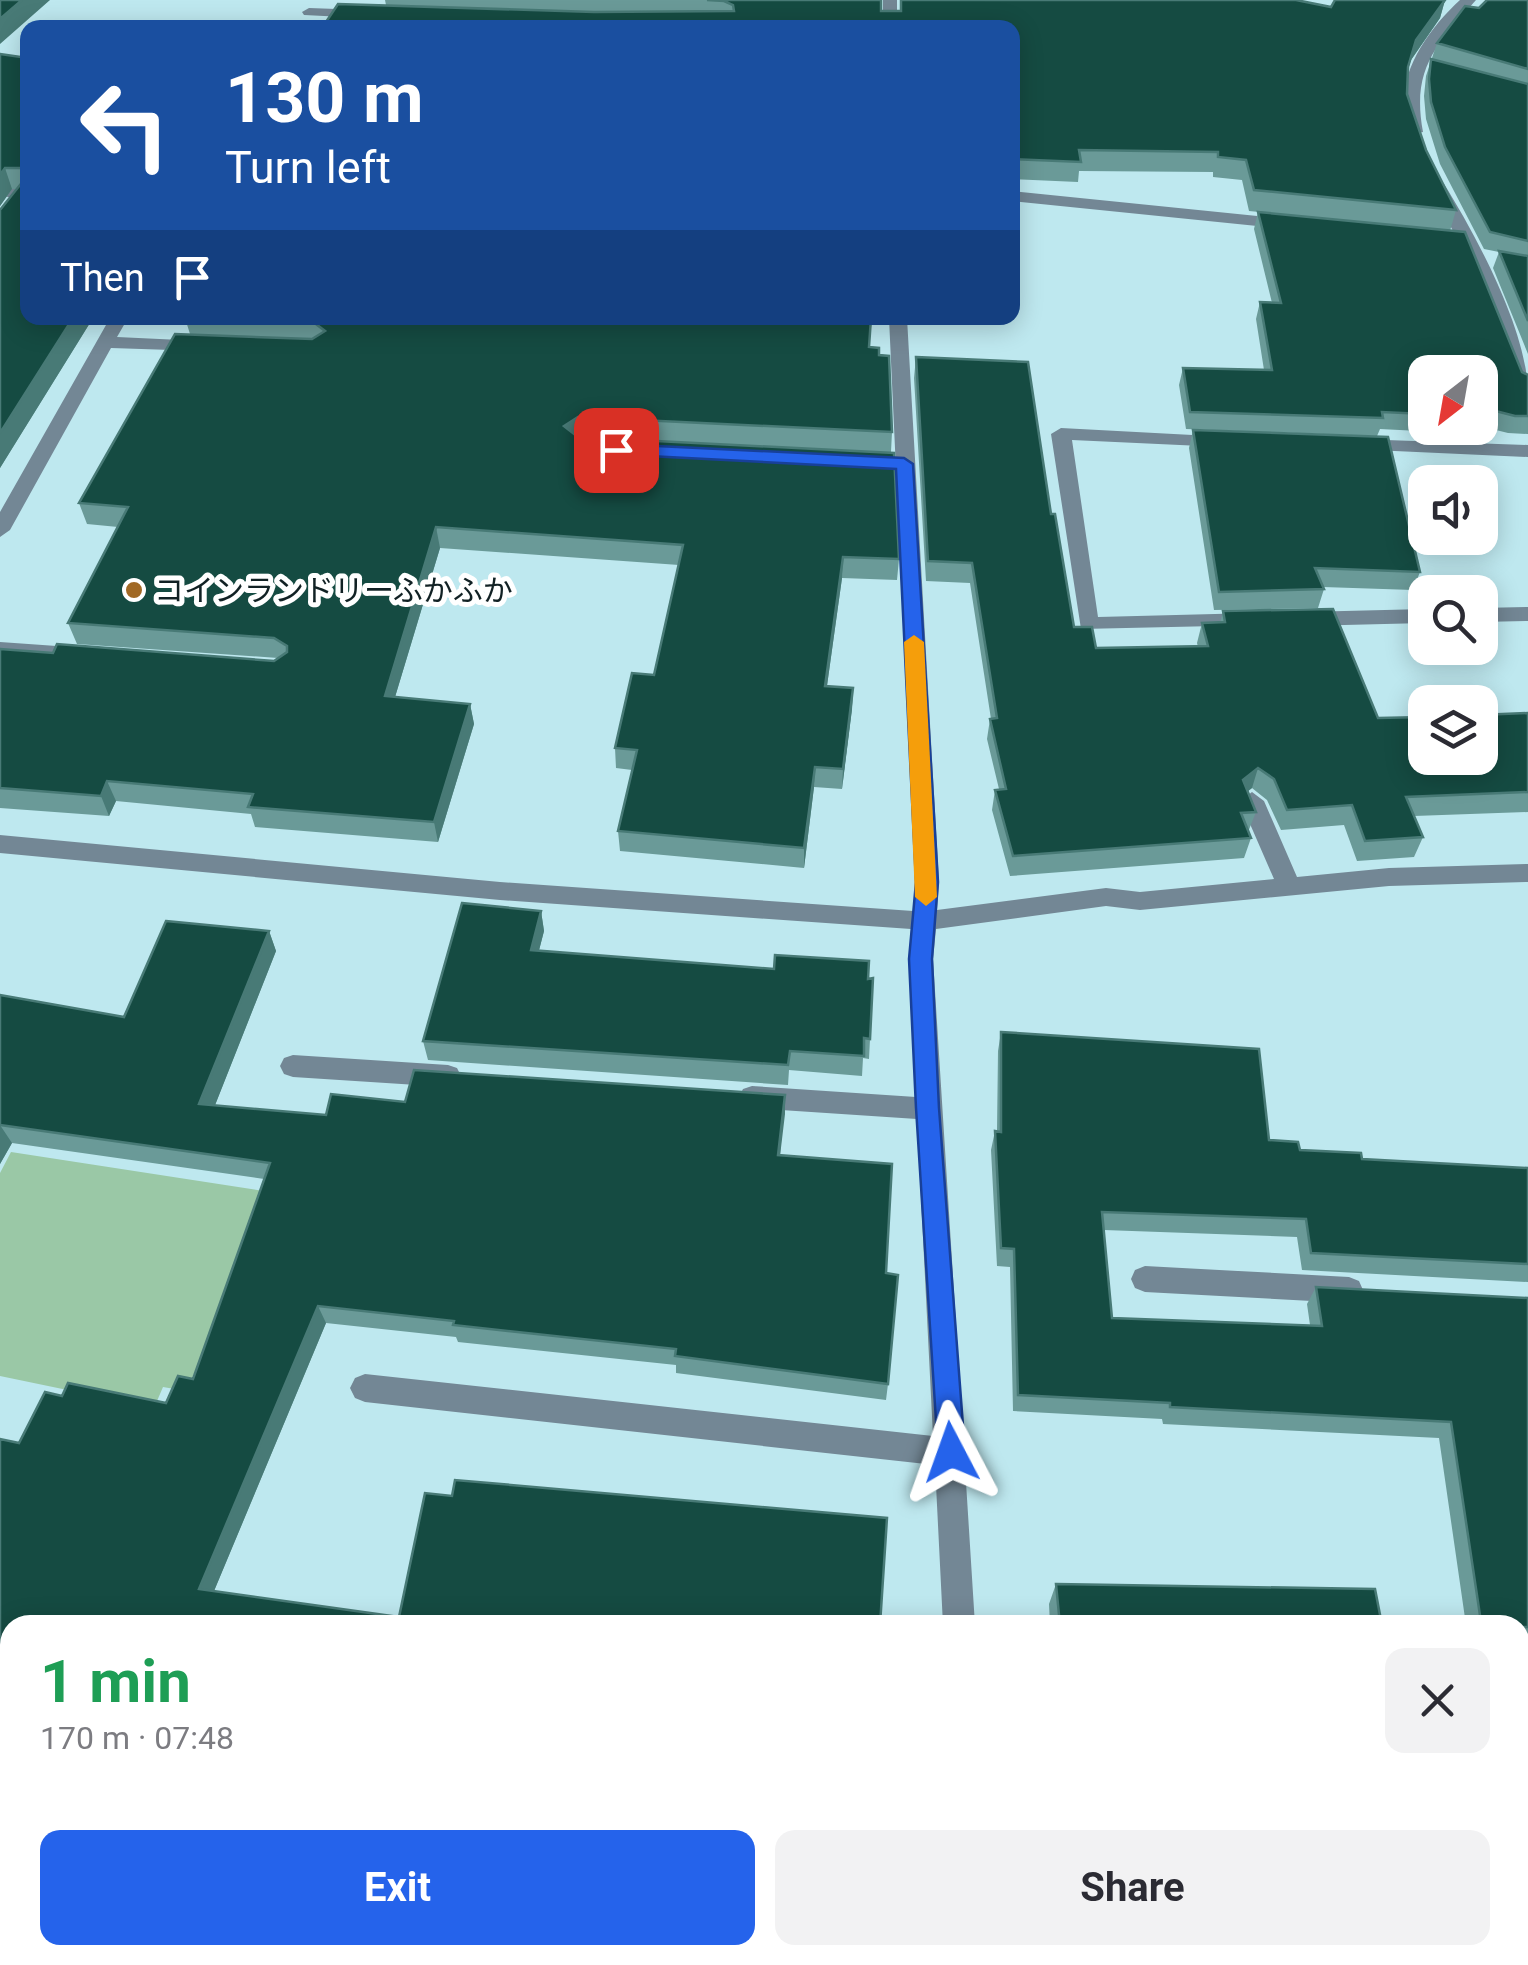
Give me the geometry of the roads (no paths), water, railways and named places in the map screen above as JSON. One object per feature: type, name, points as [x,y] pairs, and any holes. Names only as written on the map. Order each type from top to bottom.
[{"type":"street","points":[[1420,146],[1408,105],[1418,66],[1450,16],[1468,0]]},
{"type":"street","points":[[313,6],[388,15]]},
{"type":"street","points":[[1418,66],[1436,70]]},
{"type":"street","points":[[1432,176],[1471,249],[1528,388]]},
{"type":"street","points":[[0,190],[20,201]]},
{"type":"street","points":[[1020,197],[1315,226]]},
{"type":"street","points":[[1448,240],[1502,258]]},
{"type":"street","points":[[0,530],[115,325]]},
{"type":"street","points":[[898,325],[895,463],[927,882],[920,959],[959,1615]]},
{"type":"street","points":[[106,342],[221,347]]},
{"type":"street","points":[[1235,441],[1060,434],[1088,624],[1408,616]]},
{"type":"street","points":[[1333,444],[1528,452]]},
{"type":"street","points":[[1498,615],[1528,614]]},
{"type":"street","points":[[0,649],[112,658]]},
{"type":"street","points":[[1252,800],[1288,886]]},
{"type":"street","points":[[0,844],[520,893],[925,922],[1106,897],[1140,901],[1390,877],[1528,873]]},
{"type":"street","points":[[294,1066],[472,1078]]},
{"type":"street","points":[[729,1095],[928,1108]]},
{"type":"street","points":[[1145,1279],[1375,1291]]},
{"type":"street","points":[[364,1388],[951,1452]]},
{"type":"place","name":"コインランドリーふかふか","points":[[134,590]]}]
